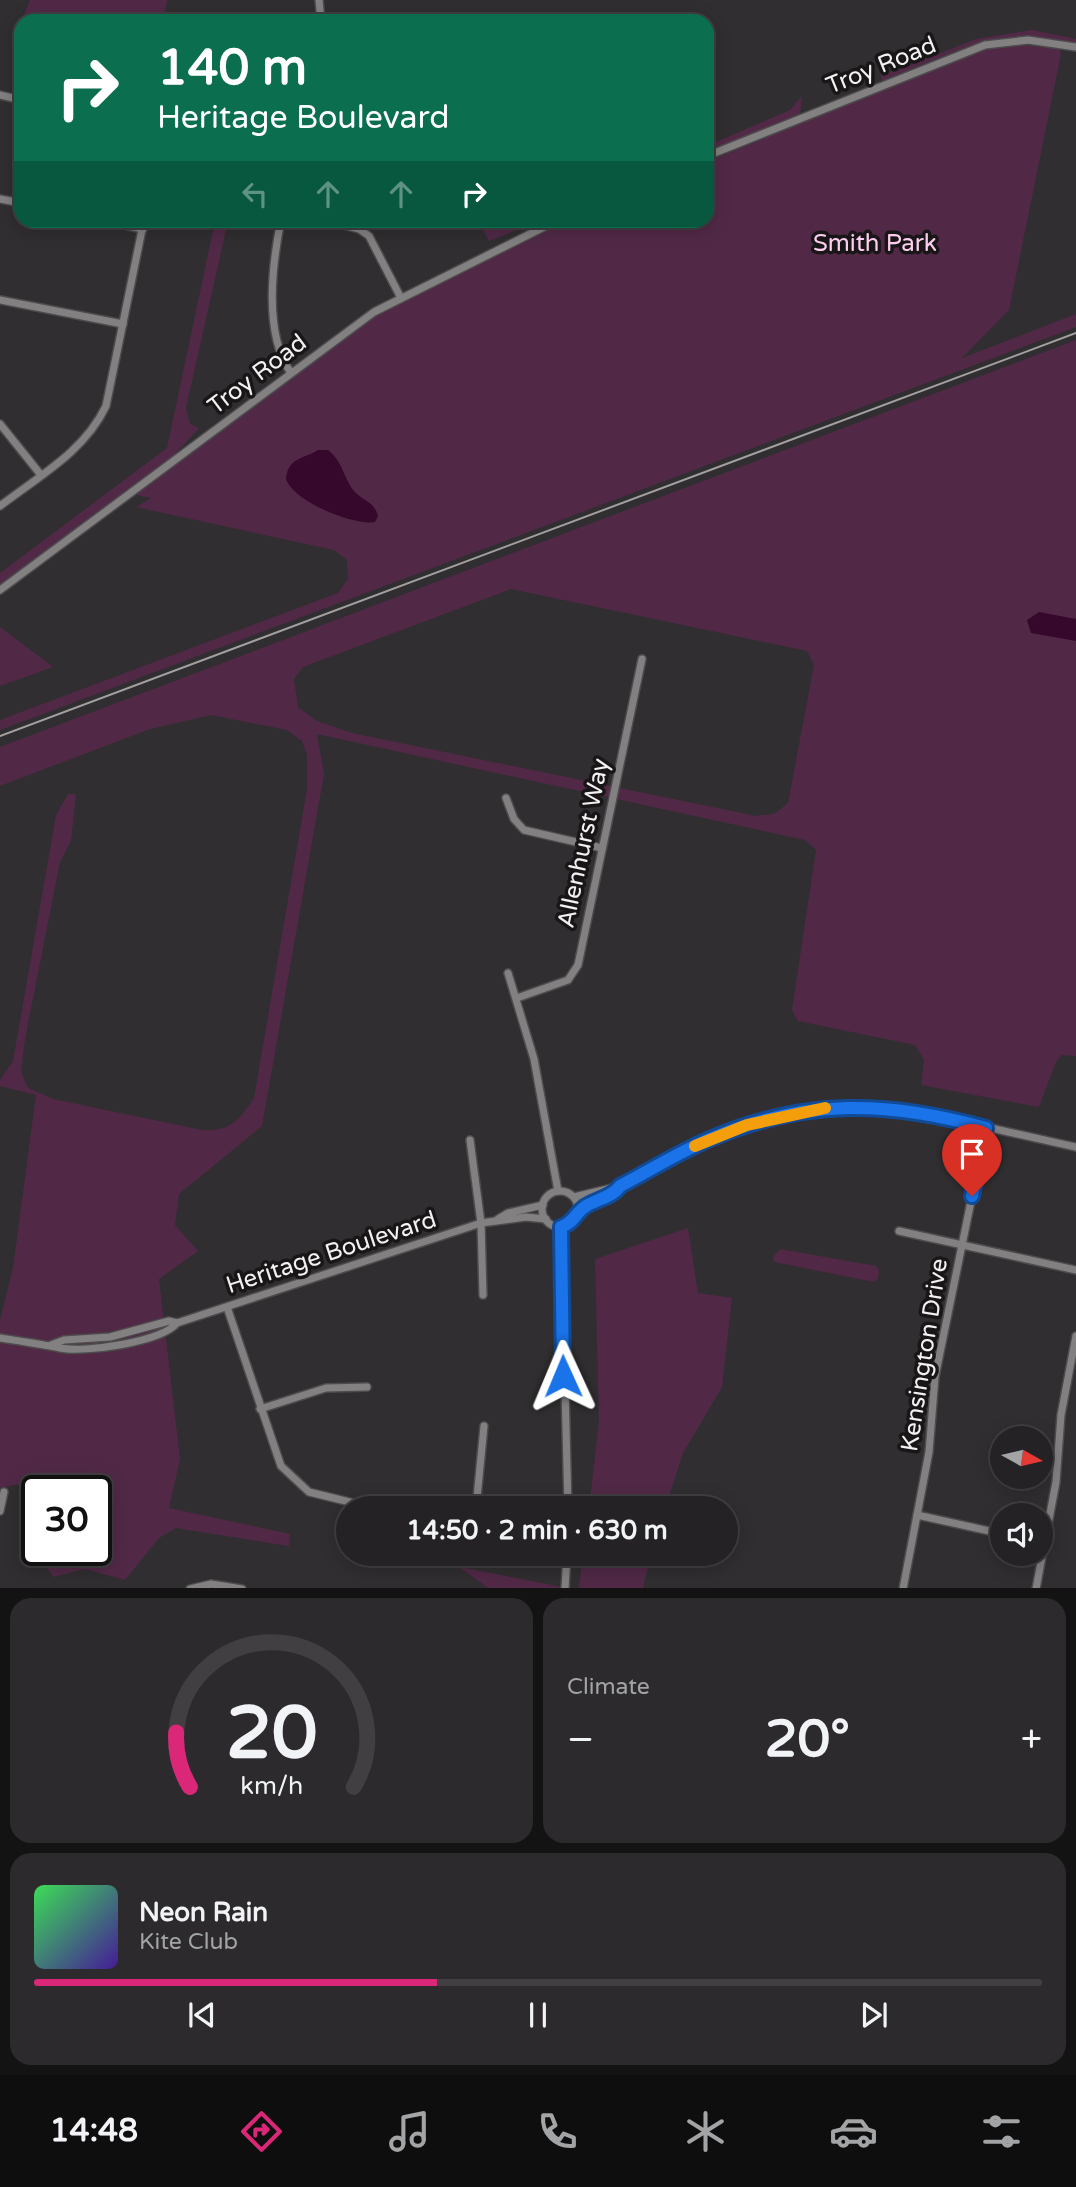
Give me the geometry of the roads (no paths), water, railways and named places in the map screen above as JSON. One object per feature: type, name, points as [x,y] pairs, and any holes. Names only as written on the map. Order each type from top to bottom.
[{"type":"street","name":"Troy Road","points":[[714,153],[985,45],[1028,40],[1076,47]]},
{"type":"street","points":[[0,506],[83,443],[96,427],[106,406],[143,228]]},
{"type":"street","points":[[279,228],[271,267],[271,288],[280,355],[291,373]]},
{"type":"street","points":[[355,228],[369,236],[401,298]]},
{"type":"street","name":"Troy Road","points":[[0,590],[358,323],[401,298],[542,228]]},
{"type":"street","points":[[0,300],[123,324]]},
{"type":"street","points":[[0,424],[41,475]]},
{"type":"street","name":"Allenhurst Way","points":[[517,998],[558,985],[573,974],[642,659]]},
{"type":"street","points":[[506,798],[514,819],[524,830],[602,848]]},
{"type":"street","points":[[508,973],[534,1059],[558,1191]]},
{"type":"street","points":[[558,1191],[574,1198],[620,1186],[709,1139],[747,1125],[813,1108],[865,1106],[905,1109],[1076,1147]]},
{"type":"street","name":"Kensington Drive","points":[[903,1588],[929,1452],[935,1377],[986,1128]]},
{"type":"street","points":[[470,1140],[481,1223],[483,1295]]},
{"type":"street","points":[[561,1227],[572,1222],[578,1212],[616,1193],[620,1186]]},
{"type":"street","points":[[558,1191],[547,1197],[543,1205],[546,1219],[561,1227]]},
{"type":"street","points":[[574,1198],[578,1212]]},
{"type":"street","name":"Heritage Boulevard","points":[[498,1219],[508,1213],[543,1205]]},
{"type":"street","name":"Heritage Boulevard","points":[[0,1338],[51,1345],[64,1340],[122,1335],[169,1321],[177,1323],[481,1223],[498,1219],[546,1219]]},
{"type":"street","points":[[561,1227],[568,1496]]},
{"type":"street","points":[[899,1231],[1076,1270]]},
{"type":"street","points":[[227,1307],[281,1466],[299,1485],[318,1496],[336,1500]]},
{"type":"street","points":[[1052,1503],[1063,1403],[1076,1336]]},
{"type":"street","points":[[260,1409],[326,1388],[367,1387]]},
{"type":"street","points":[[477,1496],[484,1426]]},
{"type":"street","points":[[0,1511],[4,1492]]},
{"type":"street","points":[[917,1515],[990,1531]]},
{"type":"street","points":[[565,1588],[566,1566]]},
{"type":"street","points":[[1036,1588],[1039,1566]]},
{"type":"street","points":[[190,1588],[219,1584],[242,1588]]},
{"type":"railway","points":[[0,736],[1076,333]]},
{"type":"park label","name":"Smith Park","points":[[875,243]]}]
